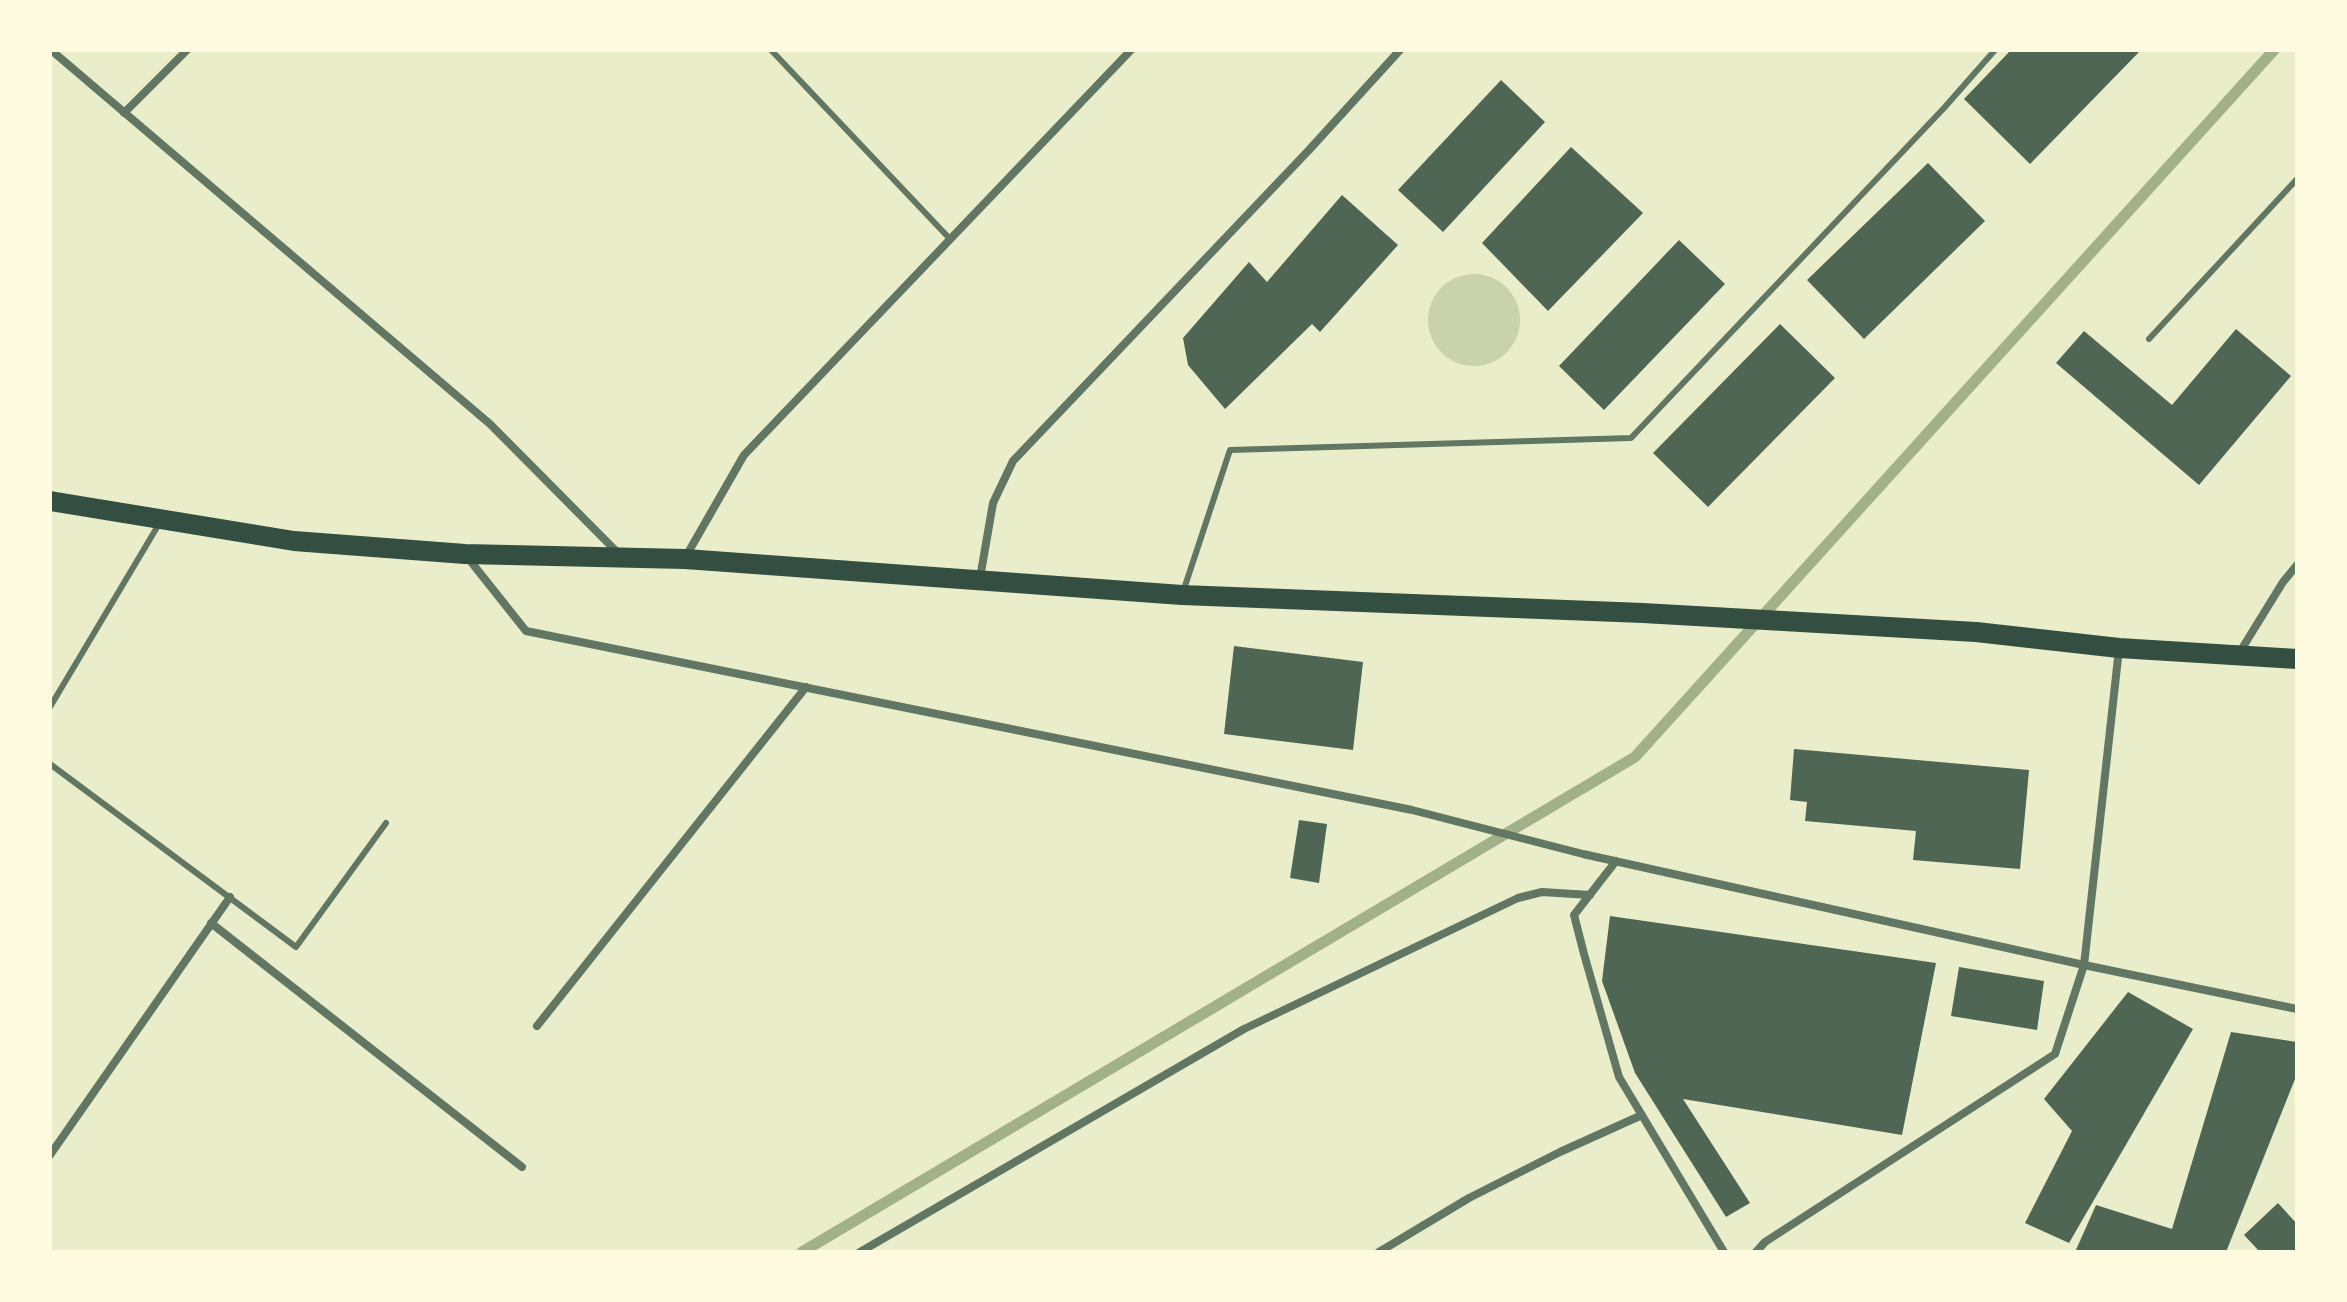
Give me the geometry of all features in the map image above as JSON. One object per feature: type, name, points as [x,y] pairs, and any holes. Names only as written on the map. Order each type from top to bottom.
[{"type":"main road","points":[[50,501],[294,541],[465,554],[685,559],[1182,595],[1643,613],[1976,632],[2119,648],[2297,659]]},
{"type":"street","points":[[51,50],[490,424],[621,557]]},
{"type":"street","points":[[124,113],[187,50]]},
{"type":"street","points":[[979,580],[993,503],[1013,461],[1400,50]]},
{"type":"street","points":[[685,559],[744,455],[1127,51]]},
{"type":"street","points":[[465,554],[526,631],[1412,810],[1583,854],[2297,1009]]},
{"type":"street","points":[[2237,655],[2297,565]]},
{"type":"street","points":[[1756,1252],[1778,1234],[2055,1054],[2084,965],[2119,648]]},
{"type":"street","points":[[537,1026],[806,687]]},
{"type":"street","points":[[1616,861],[1574,915],[1619,1077],[1724,1252]]},
{"type":"street","points":[[860,1252],[1244,1029],[1518,898],[1542,892],[1590,895]]},
{"type":"street","points":[[50,1155],[230,897]]},
{"type":"street","points":[[211,923],[522,1167]]},
{"type":"street","points":[[1379,1252],[1469,1198],[1642,1115]]},
{"type":"lane","points":[[771,50],[950,239]]},
{"type":"lane","points":[[1182,595],[1230,450],[1631,438],[1944,108],[1995,50]]},
{"type":"lane","points":[[2149,339],[2297,179]]},
{"type":"lane","points":[[50,707],[162,519]]},
{"type":"lane","points":[[50,764],[296,947],[386,823]]},
{"type":"green space","points":[[1474,274],[1500,282],[1512,294],[1520,320],[1512,346],[1500,358],[1474,366],[1448,358],[1436,346],[1428,320],[1436,294],[1448,282]]},
{"type":"building","points":[[2011,50],[2141,50],[2030,164],[1964,99]]},
{"type":"building","points":[[1501,80],[1545,122],[1443,232],[1398,190]]},
{"type":"building","points":[[1571,147],[1643,213],[1548,311],[1482,243]]},
{"type":"building","points":[[1928,163],[1985,221],[1864,339],[1807,280]]},
{"type":"building","points":[[1342,195],[1398,245],[1320,332],[1312,324],[1225,409],[1188,365],[1183,338],[1249,262],[1267,282]]},
{"type":"building","points":[[1679,240],[1725,284],[1604,410],[1559,366]]},
{"type":"building","points":[[1780,324],[1835,378],[1708,507],[1653,453]]},
{"type":"building","points":[[2236,329],[2291,376],[2199,485],[2056,363],[2084,331],[2172,405]]},
{"type":"building","points":[[1234,646],[1363,662],[1353,750],[1224,734]]},
{"type":"building","points":[[1794,749],[2029,770],[2020,869],[1913,860],[1916,831],[1805,821],[1807,802],[1790,800]]},
{"type":"building","points":[[1299,820],[1327,824],[1319,883],[1290,878]]},
{"type":"building","points":[[1610,916],[1936,963],[1902,1135],[1683,1099],[1750,1203],[1726,1217],[1635,1073],[1602,981]]},
{"type":"building","points":[[1959,967],[2044,981],[2037,1030],[1951,1016]]},
{"type":"building","points":[[2128,992],[2193,1029],[2069,1243],[2025,1223],[2072,1131],[2044,1099]]},
{"type":"building","points":[[2231,1032],[2297,1042],[2297,1074],[2226,1252],[2075,1252],[2096,1205],[2172,1229]]},
{"type":"building","points":[[2278,1203],[2297,1224],[2297,1252],[2260,1252],[2244,1235]]},
{"type":"waterway","points":[[802,1252],[1635,757],[2274,50]]}]
